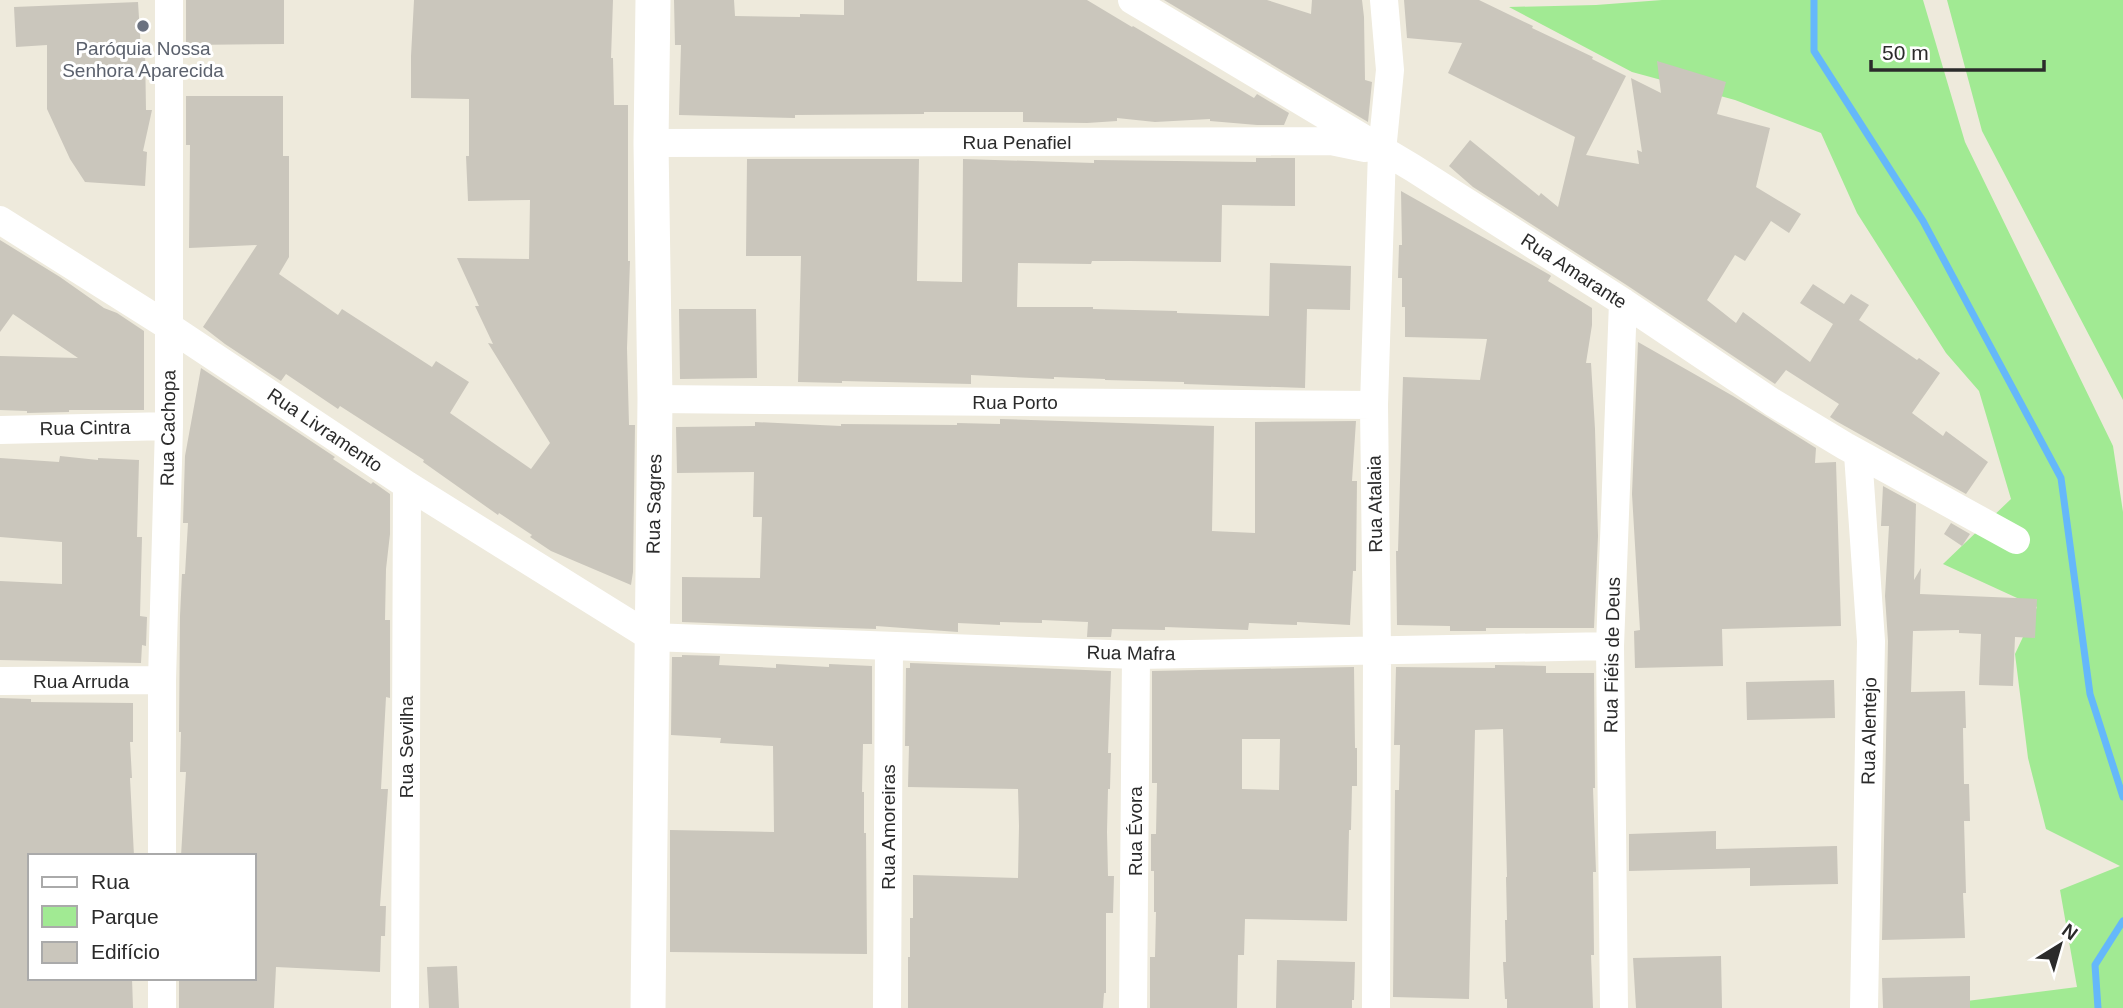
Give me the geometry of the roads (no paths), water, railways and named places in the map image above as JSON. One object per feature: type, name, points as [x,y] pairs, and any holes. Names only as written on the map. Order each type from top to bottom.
[{"type":"street","name":"Rua Cachopa","points":[[162,854],[162,680],[169,426],[169,0]]},
{"type":"street","name":"Rua Sagres","points":[[648,1008],[655,399],[651,143],[653,0]]},
{"type":"street","name":"Rua Amarante","points":[[1132,0],[1413,168],[1623,302],[1772,402],[1858,454],[2016,540]]},
{"type":"street","name":"Rua Atalaia","points":[[1376,1008],[1377,650],[1374,405],[1382,151],[1390,69],[1384,0]]},
{"type":"street","name":"Rua Penafiel","points":[[651,143],[1331,141],[1382,151]]},
{"type":"street","name":"Rua Livramento","points":[[0,220],[168,326],[407,485],[651,637]]},
{"type":"street","name":"Rua Fiéis de Deus","points":[[1614,1008],[1610,646],[1623,302]]},
{"type":"street","name":"Rua Porto","points":[[655,399],[1374,405]]},
{"type":"street","name":"Rua Cintra","points":[[0,430],[169,426]]},
{"type":"street","name":"Rua Alentejo","points":[[1858,454],[1871,641],[1864,1008]]},
{"type":"street","name":"Rua Sevilha","points":[[405,1008],[407,485]]},
{"type":"street","name":"Rua Mafra","points":[[651,637],[1136,655],[1610,646]]},
{"type":"street","name":"Rua Amoreiras","points":[[887,1008],[889,646]]},
{"type":"street","name":"Rua Évora","points":[[1133,1008],[1136,655]]},
{"type":"street","name":"Rua Arruda","points":[[0,681],[162,680]]},
{"type":"street","points":[[162,980],[162,1008]]},
{"type":"waterway","points":[[1814,0],[1814,51],[1923,221],[2061,478],[2090,694],[2123,797]]},
{"type":"waterway","points":[[2098,1008],[2095,965],[2123,921]]},
{"type":"place","name":"Paróquia Nossa Senhora Aparecida","points":[[143,26]]}]
